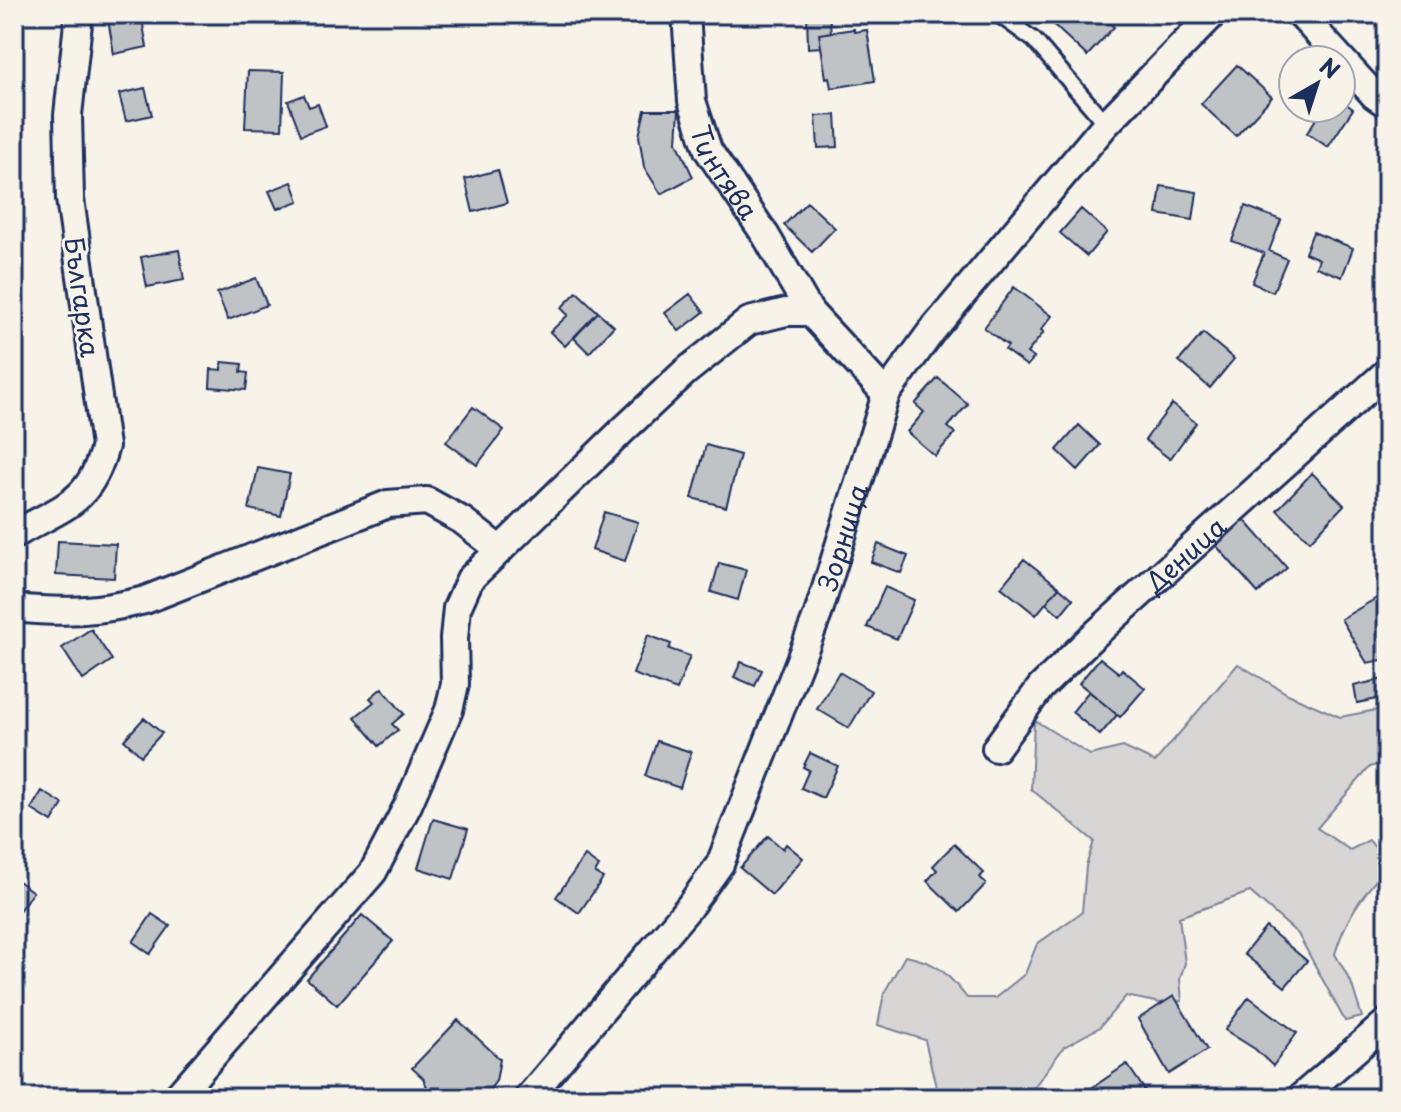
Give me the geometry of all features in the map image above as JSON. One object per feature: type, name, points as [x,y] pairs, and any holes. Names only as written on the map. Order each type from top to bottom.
[{"type":"street","name":"Българка","points":[[14,535],[67,506],[87,490],[99,468],[105,446],[70,199],[68,115],[79,14]]},
{"type":"street","name":"Тинтява","points":[[686,14],[692,101],[708,150],[766,236],[810,312],[886,394]]},
{"type":"street","name":"Зорница","points":[[528,1098],[689,907],[720,864],[818,614],[886,394],[931,332],[1106,124],[1213,14]]},
{"type":"street","points":[[1300,14],[1374,95],[1387,104]]},
{"type":"street","points":[[176,1098],[373,872],[408,805],[449,710],[455,684],[457,608],[470,579],[685,372],[749,321],[786,312],[810,312]]},
{"type":"street","name":"Деница","points":[[996,748],[1041,687],[1091,638],[1387,372]]},
{"type":"street","points":[[14,608],[105,610],[145,600],[388,504],[427,501],[463,521],[500,550]]},
{"type":"street","points":[[1300,1098],[1387,1022]]},
{"type":"lane","points":[[998,14],[1034,40],[1106,124]]},
{"type":"shaded area","points":[[1238,664],[1288,694],[1340,717],[1387,708],[1387,762],[1370,767],[1317,828],[1350,850],[1369,840],[1381,855],[1385,870],[1355,909],[1335,954],[1351,982],[1362,1017],[1345,1021],[1298,934],[1250,892],[1179,917],[1185,963],[1180,979],[1182,1001],[1160,1003],[1126,996],[1100,1027],[1064,1047],[1026,1098],[942,1098],[935,1083],[925,1040],[878,1025],[884,993],[905,956],[941,970],[967,998],[995,998],[1025,974],[1037,944],[1082,912],[1086,866],[1094,841],[1031,789],[1034,720],[1090,755],[1123,747],[1155,762]]},
{"type":"building","points":[[107,14],[141,14],[147,47],[114,54]]},
{"type":"building","points":[[141,14],[165,14],[142,19]]},
{"type":"building","points":[[807,14],[829,14],[831,32],[819,34],[821,47],[808,48]]},
{"type":"building","points":[[1042,14],[1100,14],[1114,27],[1087,56]]},
{"type":"building","points":[[854,29],[854,32],[867,30],[875,81],[831,88],[829,77],[826,78],[819,34]]},
{"type":"building","points":[[1237,65],[1272,97],[1236,136],[1201,104]]},
{"type":"building","points":[[248,71],[284,72],[282,129],[245,128]]},
{"type":"building","points":[[145,88],[152,115],[126,121],[119,94]]},
{"type":"building","points":[[304,95],[309,107],[318,104],[326,126],[301,135],[288,101]]},
{"type":"building","points":[[645,110],[679,110],[677,142],[693,177],[661,194],[644,167],[639,136]]},
{"type":"building","points":[[836,115],[838,147],[818,148],[816,116]]},
{"type":"building","points":[[1313,124],[1343,124],[1328,147],[1307,133]]},
{"type":"building","points":[[498,170],[507,203],[473,212],[465,179]]},
{"type":"building","points":[[292,182],[299,201],[277,209],[269,191]]},
{"type":"building","points":[[1161,186],[1197,192],[1193,220],[1157,214]]},
{"type":"building","points":[[807,202],[835,228],[812,252],[784,225]]},
{"type":"building","points":[[1245,206],[1281,220],[1269,251],[1287,259],[1273,292],[1252,283],[1264,253],[1232,241]]},
{"type":"building","points":[[1081,209],[1107,232],[1087,256],[1060,233]]},
{"type":"building","points":[[1313,232],[1353,248],[1342,277],[1316,267],[1319,259],[1305,253]]},
{"type":"building","points":[[179,250],[184,280],[147,287],[141,257]]},
{"type":"building","points":[[256,278],[267,305],[228,320],[217,293]]},
{"type":"building","points":[[1014,287],[1052,316],[1027,353],[1034,358],[1027,366],[1005,350],[1008,346],[984,328]]},
{"type":"building","points":[[577,292],[598,312],[565,346],[550,332],[568,315],[561,308]]},
{"type":"building","points":[[690,294],[704,312],[679,331],[665,313]]},
{"type":"building","points":[[598,312],[614,326],[589,353],[574,338]]},
{"type":"building","points":[[1203,333],[1234,359],[1210,388],[1179,361]]},
{"type":"building","points":[[222,362],[242,364],[241,372],[248,373],[246,390],[210,387],[211,369],[222,370]]},
{"type":"building","points":[[938,378],[968,404],[948,427],[955,433],[935,456],[907,432],[924,412],[915,404]]},
{"type":"building","points":[[1172,404],[1196,423],[1170,459],[1145,440]]},
{"type":"building","points":[[473,407],[504,430],[477,465],[446,442]]},
{"type":"building","points":[[1079,425],[1100,445],[1078,470],[1057,450]]},
{"type":"building","points":[[706,445],[740,455],[726,507],[692,498]]},
{"type":"building","points":[[258,468],[290,474],[281,516],[249,509]]},
{"type":"building","points":[[1312,473],[1344,505],[1310,541],[1277,510]]},
{"type":"building","points":[[604,512],[638,522],[625,561],[592,550]]},
{"type":"building","points":[[1242,517],[1287,568],[1258,593],[1213,542]]},
{"type":"building","points":[[58,541],[116,544],[114,578],[56,575]]},
{"type":"building","points":[[878,544],[908,556],[901,573],[871,562]]},
{"type":"building","points":[[1024,559],[1059,587],[1036,615],[1001,587]]},
{"type":"building","points":[[719,563],[746,570],[738,600],[711,592]]},
{"type":"building","points":[[885,587],[914,600],[897,639],[867,627]]},
{"type":"building","points":[[1059,587],[1073,599],[1060,615],[1046,603]]},
{"type":"building","points":[[1387,592],[1387,659],[1367,663],[1341,619]]},
{"type":"building","points":[[91,629],[112,660],[83,680],[62,648]]},
{"type":"building","points":[[648,635],[671,644],[669,649],[690,656],[677,690],[633,674]]},
{"type":"building","points":[[1100,658],[1119,673],[1122,669],[1145,688],[1120,717],[1079,683]]},
{"type":"building","points":[[741,662],[762,670],[755,686],[734,677]]},
{"type":"building","points":[[839,672],[871,691],[849,728],[817,709]]},
{"type":"building","points":[[1387,678],[1387,697],[1357,703],[1354,686]]},
{"type":"building","points":[[382,688],[404,714],[392,724],[398,730],[379,746],[355,717],[374,702],[370,698]]},
{"type":"building","points":[[1089,691],[1117,715],[1100,735],[1072,712]]},
{"type":"building","points":[[144,718],[162,733],[141,756],[124,740]]},
{"type":"building","points":[[657,741],[691,752],[680,788],[645,776]]},
{"type":"building","points":[[810,753],[838,766],[823,798],[801,788],[809,770],[803,767]]},
{"type":"building","points":[[42,791],[63,804],[52,822],[31,809]]},
{"type":"building","points":[[433,819],[468,829],[453,879],[418,868]]},
{"type":"building","points":[[768,836],[783,849],[786,844],[803,858],[772,895],[740,868]]},
{"type":"building","points":[[954,844],[984,873],[980,877],[986,884],[959,912],[927,881],[937,870],[933,866]]},
{"type":"building","points":[[585,856],[599,866],[595,873],[603,878],[579,913],[556,897]]},
{"type":"building","points":[[18,881],[33,892],[15,916],[14,886]]},
{"type":"building","points":[[152,914],[170,926],[150,954],[133,942]]},
{"type":"building","points":[[362,915],[393,941],[337,1005],[307,979]]},
{"type":"building","points":[[1266,927],[1307,961],[1285,987],[1244,954]]},
{"type":"building","points":[[1174,996],[1207,1050],[1169,1074],[1138,1019]]},
{"type":"building","points":[[1249,997],[1297,1033],[1273,1066],[1255,1049],[1225,1030]]},
{"type":"building","points":[[458,1020],[500,1059],[496,1081],[483,1098],[432,1098],[423,1078],[412,1068]]},
{"type":"building","points":[[1127,1064],[1150,1098],[1086,1098],[1083,1094]]}]
